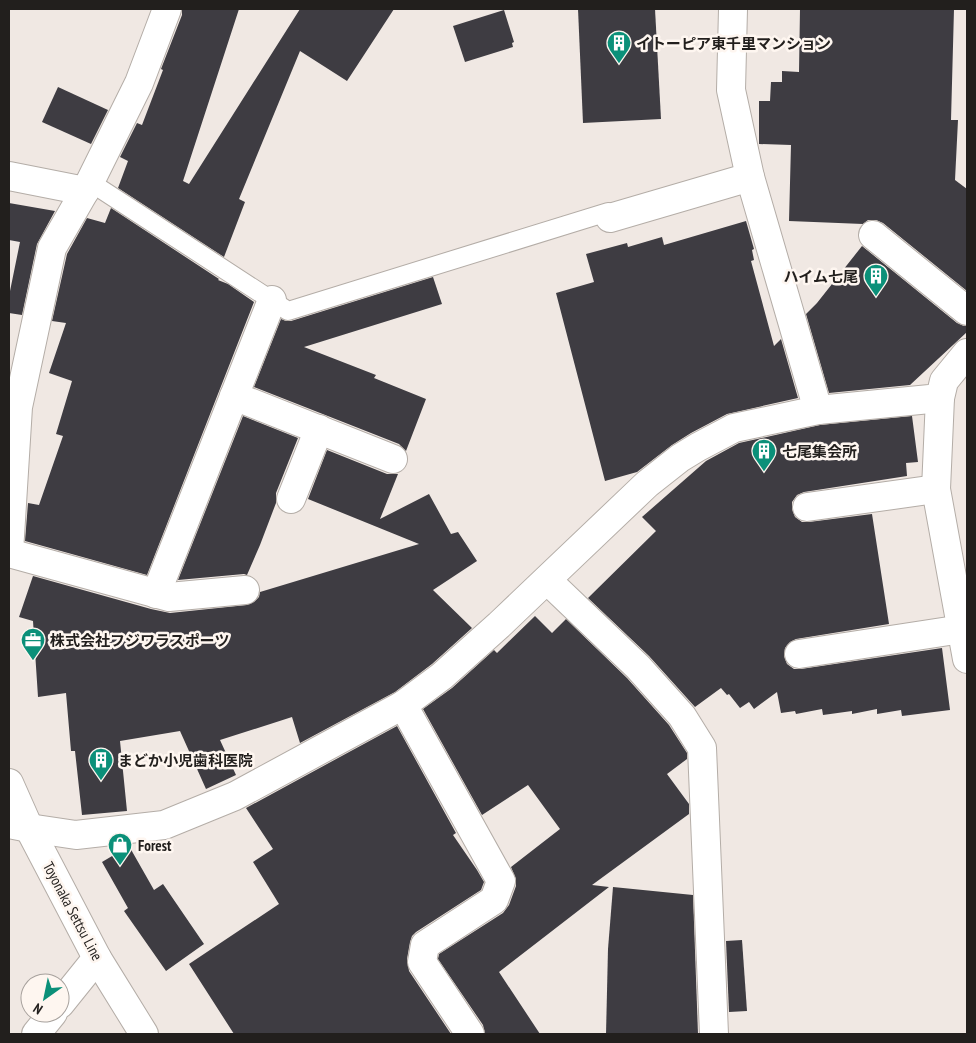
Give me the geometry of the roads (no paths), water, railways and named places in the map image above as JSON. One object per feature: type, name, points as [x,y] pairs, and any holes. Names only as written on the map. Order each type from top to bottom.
[{"type":"street","points":[[167,9],[139,83],[88,186],[52,248],[18,407],[9,553],[169,597],[245,590]]},
{"type":"street","points":[[733,9],[730,90],[750,177],[818,410]]},
{"type":"street","points":[[9,176],[88,186]]},
{"type":"street","points":[[610,218],[750,177]]},
{"type":"street","points":[[873,235],[967,311]]},
{"type":"street","points":[[156,594],[272,300]]},
{"type":"street","points":[[967,353],[944,381],[940,398],[936,489],[967,659]]},
{"type":"street","points":[[234,396],[393,459]]},
{"type":"street","points":[[19,826],[76,835],[164,825],[235,796],[403,706],[442,676],[499,626],[647,484],[692,451],[734,428],[818,410],[940,398]]},
{"type":"street","points":[[291,499],[319,429]]},
{"type":"street","points":[[807,506],[936,489]]},
{"type":"street","points":[[547,580],[638,667],[682,716],[702,748],[714,1034]]},
{"type":"street","points":[[799,654],[962,629]]},
{"type":"street","points":[[403,706],[501,881],[494,900],[426,945],[422,962],[470,1034]]},
{"type":"street","name":"Toyonaka Settsu Line","points":[[9,783],[19,826],[144,1034]]},
{"type":"street","points":[[70,992],[97,958]]},
{"type":"street","points":[[36,1034],[45,1023]]},
{"type":"lane","points":[[88,186],[288,311],[608,212],[610,218]]},
{"type":"place","name":"イトーピア東千里マンション","points":[[619,64]]},
{"type":"place","name":"ハイム七尾","points":[[876,297]]},
{"type":"place","name":"七尾集会所","points":[[764,472]]},
{"type":"place","name":"株式会社フジワラスポーツ","points":[[33,661]]},
{"type":"place","name":"まどか小児歯科医院","points":[[101,781]]},
{"type":"place","name":"Forest","points":[[120,866]]}]
